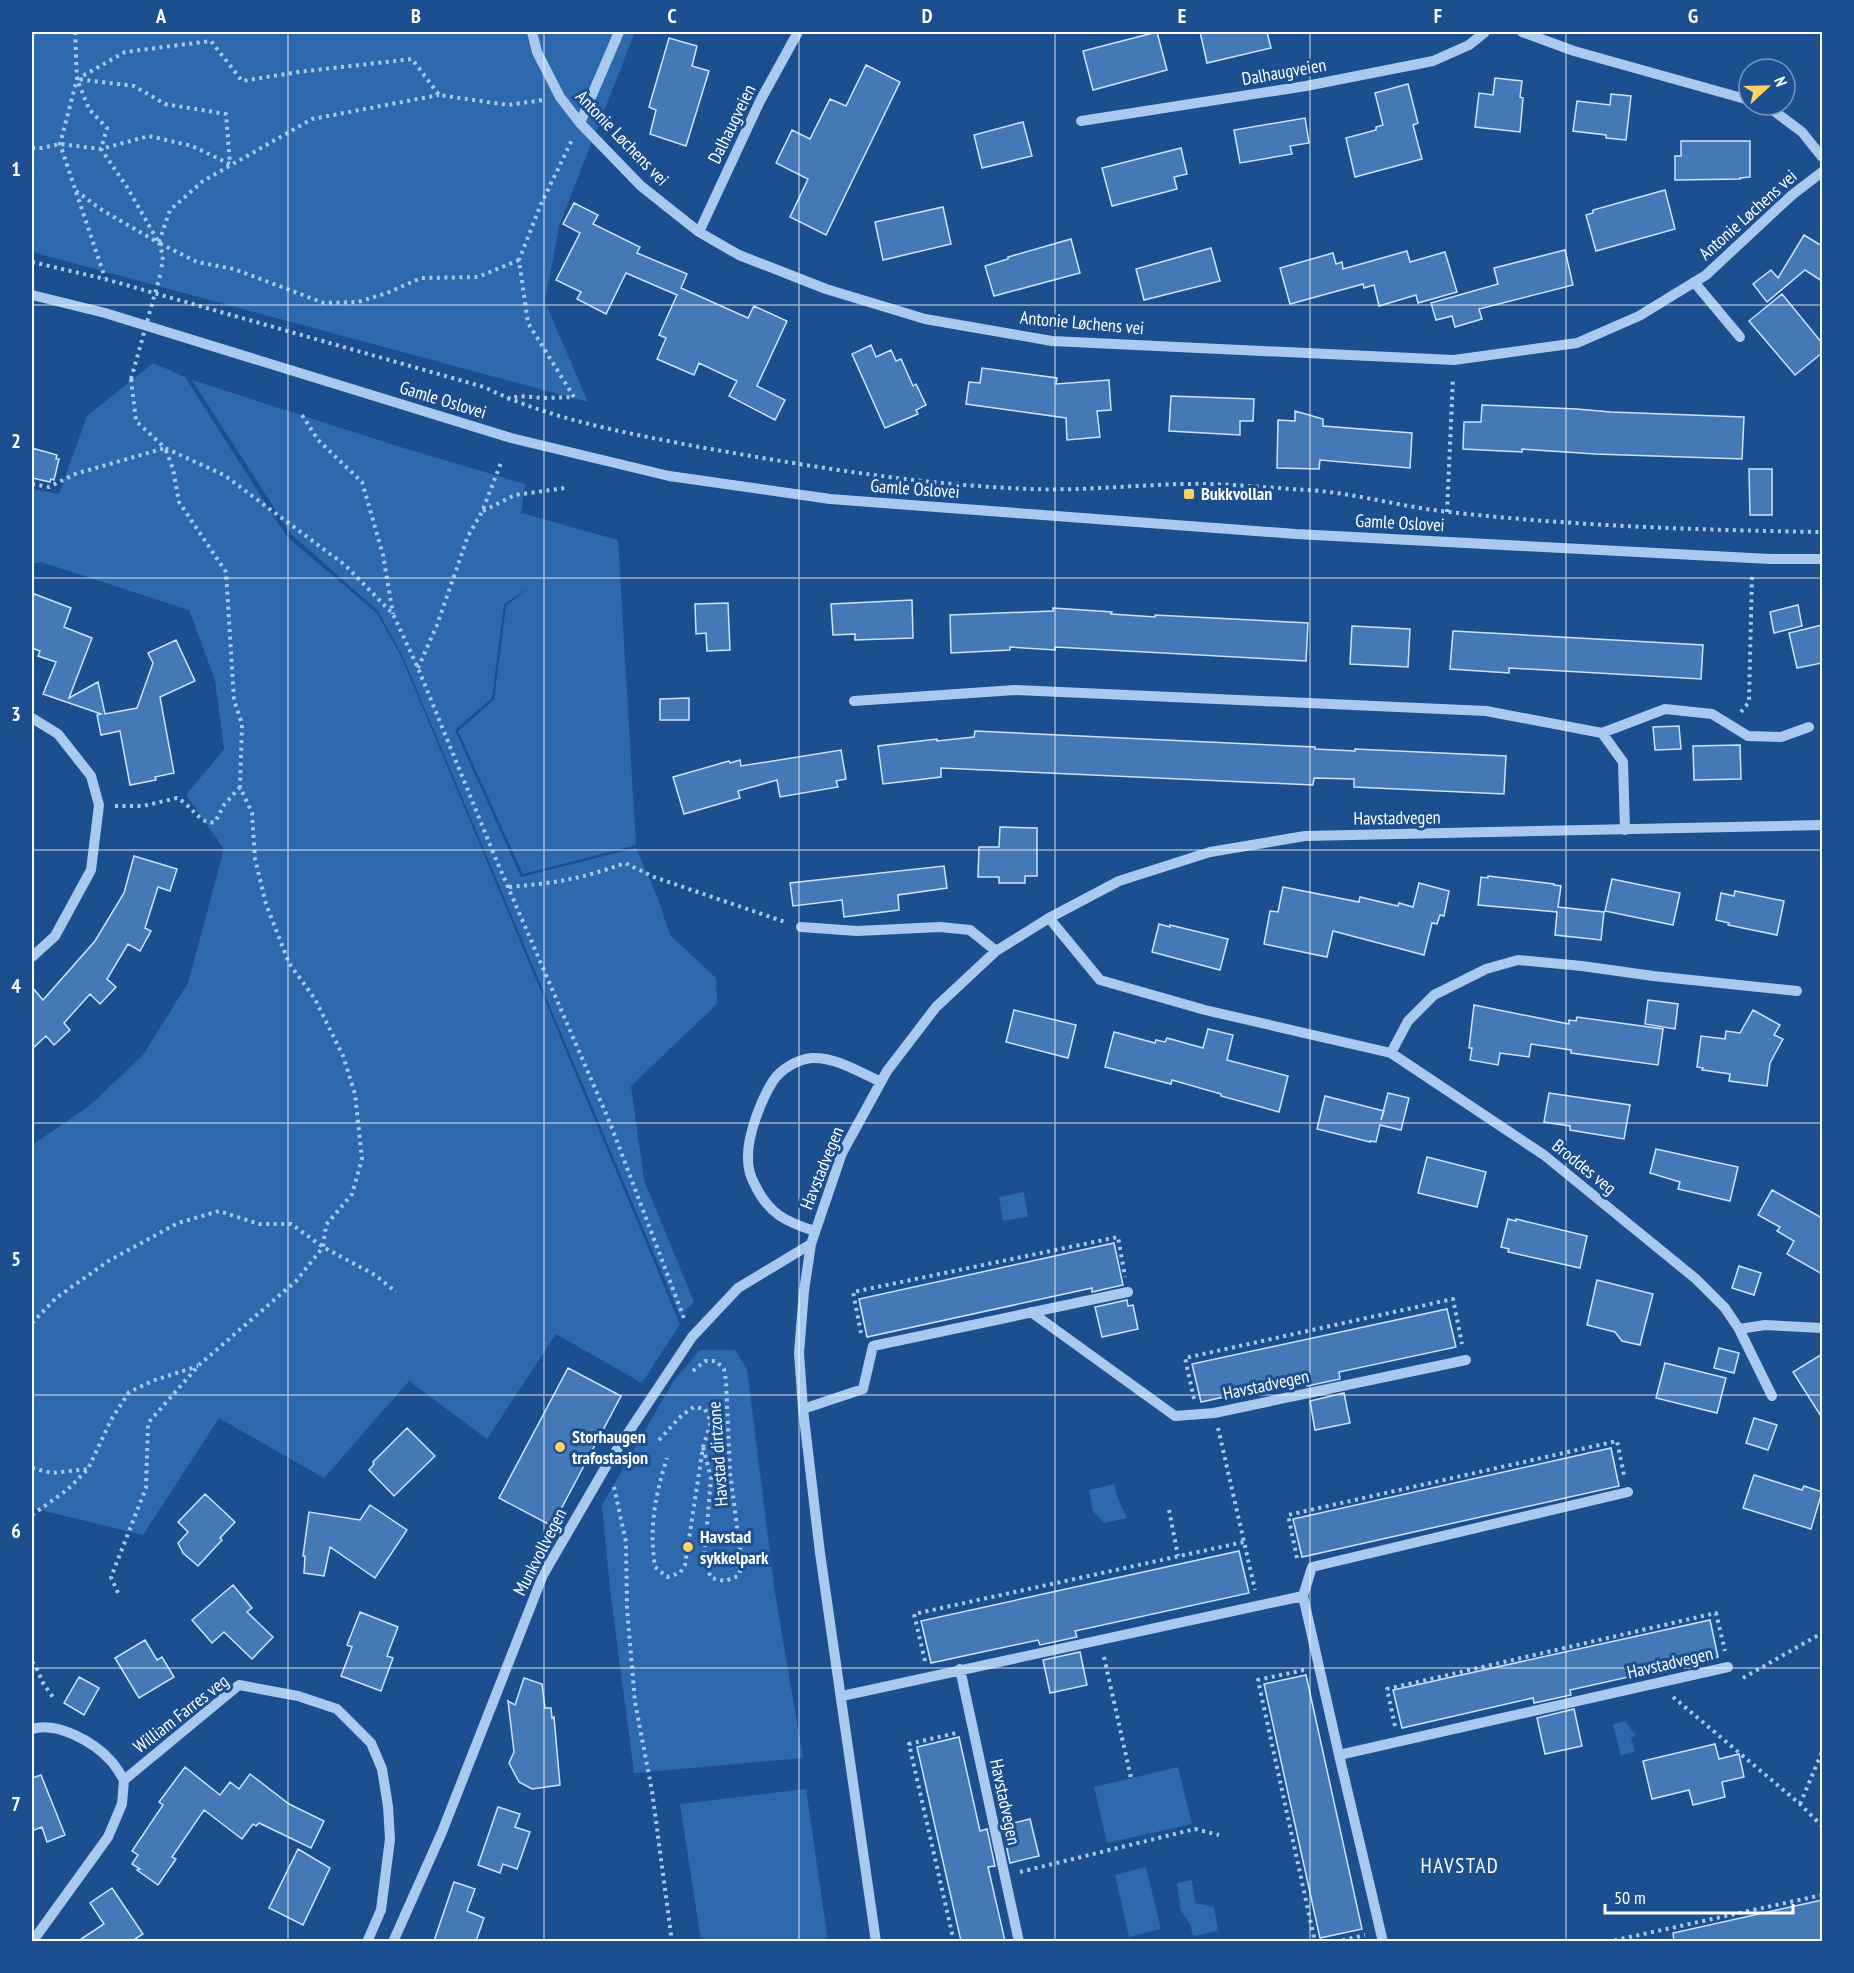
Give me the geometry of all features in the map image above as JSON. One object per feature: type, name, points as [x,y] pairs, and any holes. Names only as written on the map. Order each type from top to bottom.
[{"type":"street","name":"Antonie Løchens vei","points":[[532,32],[537,52],[560,97],[580,123],[641,186],[699,232],[739,255],[826,289],[925,319],[1052,341],[1454,360],[1577,343],[1639,316],[1706,275],[1792,195],[1822,172]]},
{"type":"street","points":[[580,123],[619,32]]},
{"type":"street","name":"Dalhaugveien","points":[[699,232],[760,101],[798,32]]},
{"type":"street","name":"Dalhaugveien","points":[[1081,121],[1306,86],[1433,61],[1469,45],[1485,32]]},
{"type":"street","points":[[1522,32],[1574,51],[1737,97]]},
{"type":"street","points":[[1782,117],[1802,132],[1822,157]]},
{"type":"street","name":"Antonie Løchens vei","points":[[1694,282],[1740,338]]},
{"type":"street","name":"Gamle Oslovei","points":[[32,295],[105,313],[510,438],[669,476],[830,499],[1296,534],[1770,559],[1822,559]]},
{"type":"street","points":[[854,701],[1027,691],[1486,711],[1602,733],[1665,709],[1712,714],[1749,736],[1781,737],[1809,727]]},
{"type":"street","points":[[32,718],[58,734],[91,776],[99,805],[91,870],[55,936],[32,957]]},
{"type":"street","points":[[1602,733],[1623,762],[1625,830]]},
{"type":"street","name":"Havstadvegen","points":[[876,1941],[820,1553],[802,1409],[799,1353],[804,1291],[811,1244],[842,1153],[887,1071],[936,1007],[996,951],[1049,918],[1119,880],[1210,852],[1305,836],[1822,825]]},
{"type":"street","name":"Broddes veg","points":[[1049,918],[1100,980],[1204,1010],[1391,1053],[1544,1155],[1696,1279],[1725,1308],[1739,1329],[1772,1396]]},
{"type":"street","points":[[801,927],[857,931],[940,927],[970,930],[996,951]]},
{"type":"street","points":[[1391,1053],[1408,1021],[1434,995],[1486,969],[1518,960],[1797,991]]},
{"type":"street","points":[[815,1231],[785,1221],[767,1204],[754,1185],[747,1161],[748,1142],[757,1116],[774,1080],[791,1064],[811,1058],[837,1061],[881,1082]]},
{"type":"street","name":"Munkvollvegen","points":[[393,1941],[438,1842],[543,1575],[608,1463],[692,1337],[738,1288],[811,1244]]},
{"type":"street","points":[[802,1409],[863,1389],[873,1346],[1128,1292]]},
{"type":"street","name":"Havstadvegen","points":[[1031,1311],[1175,1416],[1214,1413],[1466,1360]]},
{"type":"street","points":[[1739,1329],[1766,1325],[1822,1328]]},
{"type":"street","points":[[1382,1937],[1303,1596],[1312,1567],[1628,1492]]},
{"type":"street","points":[[842,1696],[1303,1596]]},
{"type":"street","name":"Havstadvegen","points":[[1339,1755],[1728,1667]]},
{"type":"street","name":"Havstadvegen","points":[[960,1669],[1019,1941]]},
{"type":"street","name":"William Farres veg","points":[[32,1729],[39,1727],[63,1731],[91,1744],[112,1761],[124,1780],[239,1685],[298,1696],[337,1709],[371,1743],[381,1769],[388,1806],[390,1839],[381,1910],[367,1941]]},
{"type":"street","points":[[32,1941],[108,1837],[122,1804],[124,1780]]},
{"type":"path","points":[[75,32],[76,79],[60,144],[105,279]]},
{"type":"path","points":[[76,79],[126,52],[211,41],[242,81],[412,59],[439,95]]},
{"type":"path","points":[[76,79],[89,109],[107,128],[101,149]]},
{"type":"path","points":[[76,79],[134,86],[165,104],[226,114],[230,164]]},
{"type":"path","points":[[159,243],[170,210],[203,181],[312,119],[439,95],[508,105],[560,97]]},
{"type":"path","points":[[507,399],[520,396],[574,397],[528,324],[519,260],[541,204],[580,123]]},
{"type":"path","points":[[32,148],[60,144],[101,149],[149,136],[192,146],[230,164]]},
{"type":"path","points":[[101,149],[127,187],[159,243],[163,256],[161,272],[131,379],[136,421],[165,448],[224,475],[345,565],[393,614]]},
{"type":"path","points":[[75,191],[102,210],[197,262],[234,269],[324,303],[358,302],[387,293],[421,278],[478,277],[519,260]]},
{"type":"path","points":[[32,262],[105,279],[484,387],[526,407],[582,422],[794,464],[939,482],[1032,489],[1191,484],[1314,490],[1448,512],[1668,529],[1822,532]]},
{"type":"path","points":[[1448,512],[1454,360]]},
{"type":"path","points":[[302,415],[318,440],[362,482],[383,555],[393,614],[418,668],[610,1124],[692,1337]]},
{"type":"path","points":[[32,484],[49,487],[75,474],[165,448]]},
{"type":"path","points":[[118,1593],[111,1577],[146,1488],[148,1423],[199,1365],[296,1281],[323,1247],[327,1225],[352,1194],[362,1159],[355,1094],[344,1056],[315,999],[289,963],[266,904],[255,859],[252,813],[240,787],[242,724],[234,700],[226,572],[179,502],[173,469],[165,448]]},
{"type":"path","points":[[418,668],[437,625],[468,536],[482,512],[502,460]]},
{"type":"path","points":[[482,512],[515,495],[565,488]]},
{"type":"path","points":[[1731,726],[1749,702],[1752,572]]},
{"type":"path","points":[[99,805],[143,806],[177,798],[193,809],[200,819],[210,823],[215,822],[224,805],[240,787]]},
{"type":"path","points":[[509,887],[559,883],[593,875],[625,863],[654,877],[801,927]]},
{"type":"path","points":[[32,1323],[56,1298],[110,1260],[178,1223],[219,1211],[259,1224],[291,1224],[323,1247],[375,1275],[396,1292]]},
{"type":"path","points":[[873,1346],[864,1348],[853,1292],[1118,1237],[1128,1292]]},
{"type":"path","points":[[1198,1414],[1185,1358],[1453,1299],[1466,1360]]},
{"type":"path","name":"Havstad dirtzone","points":[[688,1377],[705,1361],[716,1361],[724,1369],[730,1472],[742,1566],[738,1576],[725,1581],[711,1578],[704,1560],[711,1478],[703,1447]]},
{"type":"path","points":[[32,1514],[68,1490],[88,1469],[111,1420],[129,1392],[155,1380],[199,1365]]},
{"type":"path","name":"Havstad dirtzone","points":[[659,1440],[682,1415],[694,1407],[705,1409],[711,1422],[703,1447],[685,1565],[680,1573],[667,1577],[655,1567],[652,1548],[652,1522],[657,1490],[667,1458]]},
{"type":"path","points":[[1214,1413],[1258,1604]]},
{"type":"path","points":[[1312,1567],[1297,1561],[1288,1515],[1617,1441],[1628,1492]]},
{"type":"path","points":[[608,1463],[626,1542],[627,1608],[635,1702],[651,1791],[672,1941]]},
{"type":"path","points":[[32,1468],[52,1473],[88,1469]]},
{"type":"path","points":[[1169,1510],[1178,1556]]},
{"type":"path","points":[[928,1676],[914,1614],[1244,1542]]},
{"type":"path","points":[[1398,1742],[1387,1689],[1716,1613],[1728,1667]]},
{"type":"path","points":[[1715,1670],[1733,1684],[1822,1633]]},
{"type":"path","points":[[1100,1639],[1131,1778]]},
{"type":"path","points":[[32,1662],[43,1683],[56,1700]]},
{"type":"path","points":[[1315,1941],[1258,1680],[1319,1667]]},
{"type":"path","points":[[1656,1683],[1800,1804],[1822,1826]]},
{"type":"path","points":[[954,1941],[909,1744],[973,1730]]},
{"type":"path","points":[[1800,1804],[1822,1752]]},
{"type":"path","points":[[1005,1876],[1195,1829],[1219,1835]]},
{"type":"path","points":[[1607,1941],[1822,1895]]},
{"type":"path","points":[[1335,1941],[1382,1937]]},
{"type":"shaded area","points":[[32,32],[635,32],[559,226],[545,302],[588,402],[32,252]]},
{"type":"shaded area","points":[[153,363],[185,377],[287,537],[377,613],[402,658],[680,1324],[642,1383],[556,1334],[487,1439],[409,1381],[324,1478],[219,1418],[143,1535],[32,1508],[32,1145],[89,1106],[143,1055],[188,983],[224,849],[186,795],[224,749],[215,680],[189,610],[41,562],[32,564],[32,489],[59,494],[87,416]]},
{"type":"shaded area","points":[[192,380],[397,446],[525,484],[521,513],[618,540],[636,845],[523,874],[458,731],[494,700],[506,606],[530,587],[504,604],[492,698],[455,730],[521,877],[636,848],[657,896],[670,935],[716,978],[717,1004],[631,1086],[644,1180],[694,1302],[680,1316],[403,657],[378,611],[291,534]]},
{"type":"shaded area","points":[[1024,1192],[1028,1217],[1003,1221],[999,1197]]},
{"type":"shaded area","name":"Havstad sykkelpark","points":[[700,1350],[735,1350],[747,1369],[775,1593],[803,1758],[634,1773],[610,1589],[602,1505],[674,1380]]},
{"type":"shaded area","points":[[1114,1484],[1127,1518],[1104,1523],[1093,1511],[1089,1490]]},
{"type":"shaded area","points":[[1625,1721],[1636,1736],[1631,1737],[1635,1751],[1621,1756],[1613,1724]]},
{"type":"shaded area","points":[[1178,1767],[1192,1824],[1107,1843],[1094,1787]]},
{"type":"shaded area","points":[[806,1789],[828,1941],[701,1941],[680,1804]]},
{"type":"shaded area","points":[[1146,1867],[1161,1929],[1129,1937],[1115,1875]]},
{"type":"shaded area","points":[[1192,1880],[1195,1903],[1214,1907],[1218,1931],[1193,1936],[1190,1924],[1181,1911],[1177,1883]]},
{"type":"building","points":[[1157,32],[1167,70],[1093,90],[1083,51]]},
{"type":"building","points":[[1200,32],[1267,32],[1271,48],[1207,63]]},
{"type":"building","points":[[669,38],[697,46],[692,66],[709,71],[686,146],[650,134],[656,110],[649,107]]},
{"type":"building","points":[[866,65],[900,82],[826,235],[790,217],[808,179],[776,163],[792,130],[810,139],[830,99],[846,106]]},
{"type":"building","points":[[1495,78],[1522,81],[1520,132],[1475,127],[1479,93],[1493,95]]},
{"type":"building","points":[[1408,84],[1418,123],[1413,125],[1422,159],[1355,177],[1346,138],[1376,130],[1376,127],[1383,125],[1375,93]]},
{"type":"building","points":[[1611,94],[1631,96],[1626,140],[1573,131],[1577,101],[1610,105]]},
{"type":"building","points":[[1305,118],[1309,143],[1290,146],[1292,154],[1240,163],[1234,130]]},
{"type":"building","points":[[1023,122],[1032,156],[982,168],[974,135]]},
{"type":"building","points":[[1681,141],[1750,141],[1750,177],[1675,180],[1675,156],[1681,156]]},
{"type":"building","points":[[1181,148],[1187,174],[1174,177],[1177,189],[1112,206],[1102,168]]},
{"type":"building","points":[[1665,190],[1675,229],[1596,251],[1586,215],[1593,213],[1593,210]]},
{"type":"building","points":[[574,203],[598,215],[593,224],[640,247],[637,253],[687,274],[681,288],[748,318],[754,306],[787,321],[757,386],[785,400],[775,420],[729,396],[737,381],[699,363],[694,375],[657,359],[666,338],[659,335],[677,295],[626,273],[606,314],[577,299],[581,292],[556,280],[580,233],[563,224]]},
{"type":"building","points":[[943,207],[951,244],[883,260],[875,222]]},
{"type":"building","points":[[1804,235],[1822,246],[1822,281],[1805,270],[1767,302],[1753,284],[1771,270],[1778,278]]},
{"type":"building","points":[[1071,239],[1080,273],[994,296],[985,266]]},
{"type":"building","points":[[1211,248],[1220,281],[1144,300],[1136,269]]},
{"type":"building","points":[[1565,250],[1573,285],[1479,309],[1482,319],[1455,327],[1452,316],[1436,320],[1431,303],[1498,284],[1494,268]]},
{"type":"building","points":[[1407,251],[1410,262],[1445,252],[1457,292],[1418,303],[1416,295],[1379,306],[1374,285],[1364,288],[1363,284],[1290,304],[1280,268],[1333,253],[1336,264],[1342,262],[1343,269]]},
{"type":"building","points":[[1782,294],[1822,343],[1822,353],[1795,375],[1749,321]]},
{"type":"building","points":[[871,345],[876,357],[891,350],[896,361],[901,359],[913,386],[916,384],[926,405],[916,410],[918,414],[885,428],[852,354]]},
{"type":"building","points":[[982,368],[1057,378],[1056,384],[1109,380],[1111,410],[1097,411],[1100,437],[1067,440],[1066,418],[966,404],[969,382],[980,383]]},
{"type":"building","points":[[1171,396],[1254,399],[1253,421],[1240,421],[1240,435],[1169,431]]},
{"type":"building","points":[[1482,405],[1744,417],[1742,459],[1522,449],[1522,452],[1463,449],[1464,422],[1481,422]]},
{"type":"building","points":[[1295,411],[1323,419],[1323,426],[1412,433],[1410,468],[1320,460],[1319,469],[1277,468],[1278,420],[1295,421]]},
{"type":"building","points":[[32,448],[57,455],[56,459],[59,459],[54,480],[51,479],[50,482],[32,478]]},
{"type":"building","points":[[1749,469],[1772,469],[1772,515],[1750,515]]},
{"type":"building","points":[[32,593],[71,608],[64,627],[92,638],[69,698],[98,682],[105,714],[137,708],[153,663],[148,653],[176,640],[195,681],[160,697],[174,773],[155,777],[156,780],[130,785],[120,731],[101,735],[97,715],[101,714],[43,694],[56,662],[38,656],[40,651],[32,648]]},
{"type":"building","points":[[912,600],[913,638],[855,640],[855,634],[833,635],[831,604]]},
{"type":"building","points":[[728,603],[730,650],[707,651],[706,633],[696,634],[695,604]]},
{"type":"building","points":[[1798,605],[1802,626],[1774,633],[1770,612]]},
{"type":"building","points":[[1053,608],[1155,617],[1155,615],[1308,623],[1306,661],[1055,647],[1055,650],[1010,647],[1010,650],[951,653],[950,615],[1053,611]]},
{"type":"building","points":[[1822,625],[1822,663],[1797,668],[1789,633]]},
{"type":"building","points":[[1352,626],[1410,629],[1408,667],[1350,664]]},
{"type":"building","points":[[1453,631],[1703,645],[1701,679],[1509,668],[1509,673],[1450,669]]},
{"type":"building","points":[[689,698],[689,720],[660,720],[660,699]]},
{"type":"building","points":[[1679,726],[1681,749],[1655,750],[1653,727]]},
{"type":"building","points":[[975,731],[1315,747],[1315,749],[1355,751],[1355,749],[1506,756],[1504,794],[1354,787],[1354,779],[1314,778],[1313,785],[941,768],[941,777],[883,784],[878,746],[974,737]]},
{"type":"building","points":[[1740,745],[1741,779],[1694,780],[1693,746]]},
{"type":"building","points":[[841,750],[846,779],[836,781],[838,787],[780,797],[777,780],[738,791],[740,798],[684,814],[673,777],[729,761],[730,763],[740,760],[741,766]]},
{"type":"building","points":[[1000,827],[1037,828],[1037,876],[1025,876],[1025,883],[999,883],[999,877],[978,877],[979,847],[999,847]]},
{"type":"building","points":[[134,856],[177,869],[170,891],[158,887],[145,928],[151,931],[140,951],[128,944],[107,979],[116,987],[100,1004],[90,994],[64,1023],[70,1030],[54,1045],[46,1036],[32,1049],[32,987],[43,1000],[95,941],[124,893]]},
{"type":"building","points":[[944,866],[947,888],[898,895],[899,910],[844,917],[842,900],[793,906],[790,883]]},
{"type":"building","points":[[1488,876],[1561,886],[1558,907],[1604,912],[1601,940],[1555,935],[1557,912],[1478,905],[1481,877],[1488,878]]},
{"type":"building","points":[[1612,879],[1680,893],[1673,925],[1605,911]]},
{"type":"building","points":[[1419,883],[1449,891],[1444,916],[1440,915],[1437,924],[1432,923],[1424,955],[1333,931],[1327,957],[1264,944],[1270,911],[1278,912],[1283,887],[1359,902],[1360,897],[1413,907]]},
{"type":"building","points":[[1735,891],[1784,901],[1777,935],[1728,925],[1729,923],[1716,920],[1721,893],[1734,896]]},
{"type":"building","points":[[1159,924],[1228,939],[1220,970],[1152,952]]},
{"type":"building","points":[[1648,1000],[1678,1004],[1675,1029],[1645,1024]]},
{"type":"building","points":[[1474,1005],[1569,1024],[1569,1020],[1576,1021],[1577,1017],[1663,1029],[1658,1065],[1571,1053],[1571,1050],[1531,1044],[1529,1057],[1500,1053],[1498,1065],[1470,1060],[1472,1048],[1469,1048]]},
{"type":"building","points":[[1014,1010],[1076,1025],[1068,1058],[1006,1042]]},
{"type":"building","points":[[1753,1010],[1780,1025],[1774,1035],[1783,1039],[1770,1063],[1767,1086],[1729,1081],[1730,1074],[1702,1070],[1703,1068],[1697,1067],[1701,1036],[1725,1039],[1726,1031],[1740,1033]]},
{"type":"building","points":[[1208,1029],[1233,1035],[1227,1060],[1288,1076],[1279,1112],[1172,1080],[1171,1084],[1105,1067],[1114,1032],[1155,1043],[1156,1040],[1165,1042],[1167,1038],[1203,1048]]},
{"type":"building","points":[[1388,1093],[1409,1098],[1401,1130],[1380,1125],[1376,1142],[1317,1129],[1325,1096],[1383,1111]]},
{"type":"building","points":[[1549,1093],[1630,1105],[1624,1139],[1570,1130],[1570,1126],[1544,1122]]},
{"type":"building","points":[[1656,1149],[1738,1167],[1730,1201],[1678,1189],[1680,1182],[1650,1173]]},
{"type":"building","points":[[1427,1157],[1486,1172],[1477,1207],[1418,1193]]},
{"type":"building","points":[[1772,1190],[1822,1218],[1822,1274],[1787,1254],[1794,1241],[1777,1231],[1780,1227],[1758,1215]]},
{"type":"building","points":[[1508,1219],[1587,1236],[1580,1268],[1508,1252],[1509,1249],[1501,1247]]},
{"type":"building","points":[[1114,1243],[1123,1285],[1092,1292],[1092,1288],[867,1337],[859,1299]]},
{"type":"building","points":[[1739,1266],[1761,1273],[1754,1295],[1732,1288]]},
{"type":"building","points":[[1597,1280],[1653,1294],[1640,1345],[1622,1341],[1615,1332],[1587,1325]]},
{"type":"building","points":[[1127,1300],[1128,1306],[1133,1305],[1138,1329],[1102,1337],[1095,1307]]},
{"type":"building","points":[[1447,1309],[1456,1347],[1339,1372],[1340,1379],[1307,1386],[1306,1379],[1201,1402],[1192,1364]]},
{"type":"building","points":[[1719,1348],[1739,1353],[1734,1373],[1714,1368]]},
{"type":"building","points":[[1822,1354],[1822,1418],[1793,1372]]},
{"type":"building","points":[[1665,1363],[1726,1378],[1717,1413],[1656,1398]]},
{"type":"building","name":"Storhaugen trafostasjon","points":[[568,1368],[621,1396],[552,1526],[499,1498]]},
{"type":"building","points":[[1344,1393],[1350,1423],[1315,1430],[1310,1401]]},
{"type":"building","points":[[1754,1418],[1777,1425],[1768,1450],[1746,1443]]},
{"type":"building","points":[[407,1428],[435,1456],[394,1496],[369,1470],[373,1462]]},
{"type":"building","points":[[1611,1448],[1619,1486],[1302,1557],[1293,1519]]},
{"type":"building","points":[[1754,1475],[1802,1490],[1804,1486],[1822,1492],[1811,1529],[1743,1508]]},
{"type":"building","points":[[205,1494],[235,1522],[198,1566],[183,1553],[178,1543],[188,1532],[178,1522]]},
{"type":"building","points":[[370,1505],[407,1530],[375,1578],[330,1547],[324,1576],[304,1573],[305,1556],[303,1556],[309,1512],[360,1520]]},
{"type":"building","points":[[1239,1551],[1249,1593],[1075,1631],[1077,1637],[1040,1645],[1038,1640],[931,1663],[921,1621]]},
{"type":"building","points":[[233,1585],[252,1608],[247,1612],[273,1637],[252,1659],[224,1632],[212,1643],[192,1620]]},
{"type":"building","points":[[360,1612],[398,1627],[387,1656],[393,1658],[381,1691],[341,1676],[352,1647],[347,1645]]},
{"type":"building","points":[[1710,1620],[1718,1657],[1570,1690],[1571,1695],[1534,1703],[1533,1698],[1402,1728],[1393,1690]]},
{"type":"building","points":[[145,1640],[157,1660],[162,1657],[174,1677],[139,1698],[115,1658]]},
{"type":"building","points":[[1080,1652],[1087,1685],[1050,1693],[1043,1660]]},
{"type":"building","points":[[1306,1675],[1362,1929],[1320,1938],[1264,1684]]},
{"type":"building","points":[[79,1677],[99,1688],[84,1715],[64,1703]]},
{"type":"building","points":[[524,1678],[542,1684],[545,1708],[551,1708],[552,1718],[554,1717],[560,1785],[532,1789],[519,1782],[509,1763],[514,1752],[508,1701],[515,1705]]},
{"type":"building","points":[[1574,1709],[1582,1746],[1545,1754],[1537,1718]]},
{"type":"building","points":[[959,1737],[980,1831],[987,1829],[995,1866],[988,1867],[1005,1941],[961,1941],[917,1747]]},
{"type":"building","points":[[1715,1744],[1719,1759],[1739,1754],[1744,1777],[1722,1782],[1725,1797],[1693,1805],[1689,1790],[1652,1799],[1643,1761]]},
{"type":"building","points":[[185,1767],[220,1795],[230,1782],[239,1789],[250,1774],[289,1804],[324,1821],[311,1848],[259,1823],[256,1826],[253,1824],[242,1839],[204,1810],[172,1857],[176,1859],[158,1885],[132,1864],[138,1855],[132,1851],[163,1805],[159,1802]]},
{"type":"building","points":[[41,1775],[65,1835],[47,1842],[42,1827],[32,1831],[32,1778]]},
{"type":"building","points":[[498,1807],[520,1814],[515,1827],[530,1832],[517,1869],[503,1864],[500,1873],[478,1865]]},
{"type":"building","points":[[1030,1819],[1039,1856],[1010,1863],[1002,1826]]},
{"type":"building","points":[[298,1849],[330,1868],[303,1925],[269,1908]]},
{"type":"building","points":[[454,1882],[475,1889],[467,1911],[484,1918],[476,1941],[434,1941]]},
{"type":"building","points":[[112,1888],[143,1934],[132,1941],[78,1941],[104,1924],[90,1903]]},
{"type":"building","points":[[1822,1900],[1822,1941],[1674,1941],[1673,1933]]},
{"type":"place","name":"Bukkvollan","points":[[1189,494]]},
{"type":"place","name":"Storhaugen trafostasjon","points":[[560,1447]]},
{"type":"place","name":"Havstad sykkelpark","points":[[688,1547]]},
{"type":"district","name":"HAVSTAD","points":[[1460,1866]]}]
